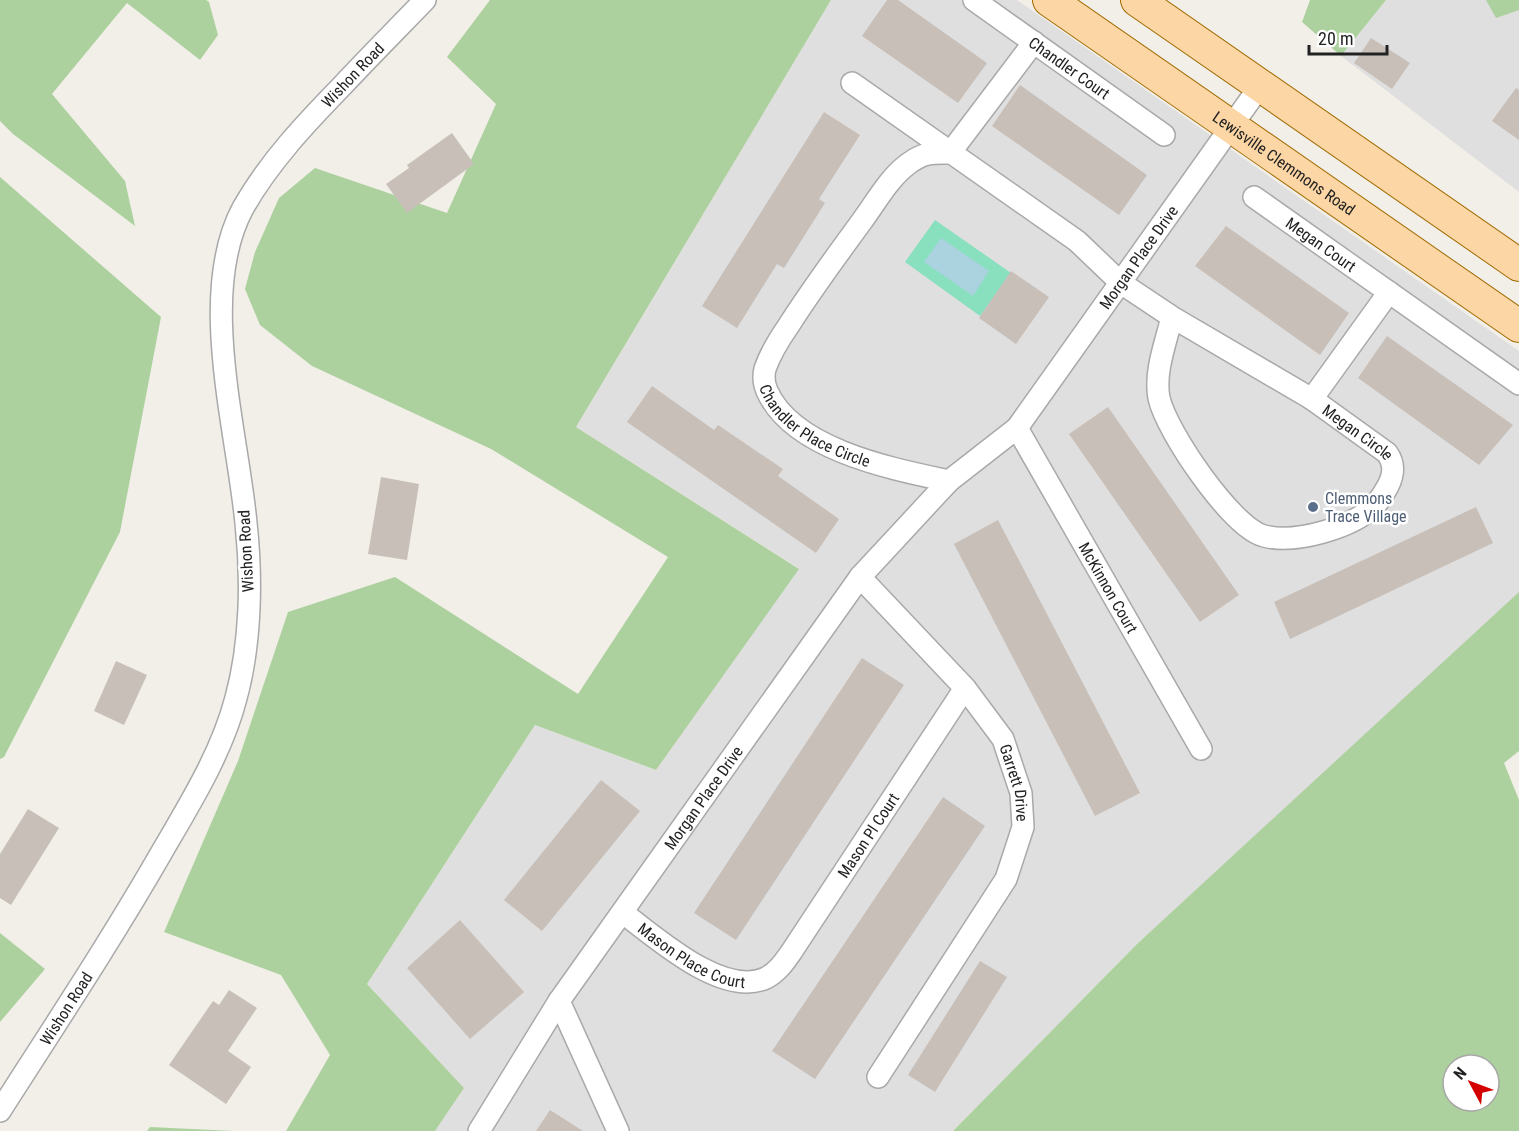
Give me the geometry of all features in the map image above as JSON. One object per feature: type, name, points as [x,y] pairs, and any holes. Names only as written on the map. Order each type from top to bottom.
[{"type":"main road","name":"Lewisville Clemmons Road","points":[[1049,0],[1519,326]]},
{"type":"main road","points":[[1137,0],[1519,265]]},
{"type":"street","name":"Wishon Road","points":[[0,1111],[130,907],[178,825],[195,795],[225,730],[237,697],[245,651],[250,568],[246,521],[225,369],[220,299],[224,264],[234,229],[244,207],[268,168],[307,122],[425,0]]},
{"type":"street","name":"Chandler Court","points":[[974,0],[1164,135]]},
{"type":"street","points":[[950,153],[1034,42]]},
{"type":"street","points":[[852,83],[1077,241],[1121,283]]},
{"type":"street","name":"Morgan Place Drive","points":[[1017,428],[1260,86]]},
{"type":"street","name":"Chandler Place Circle","points":[[949,481],[884,467],[850,456],[818,441],[790,420],[773,402],[763,379],[765,368],[781,338],[812,289],[890,182],[907,165],[927,152],[950,153]]},
{"type":"street","name":"Megan Court","points":[[1254,197],[1519,384]]},
{"type":"street","name":"Megan Circle","points":[[1121,283],[1172,317],[1312,399],[1387,453],[1392,460],[1393,471],[1389,483],[1374,506],[1356,520],[1333,529],[1298,537],[1273,538],[1251,530],[1213,489],[1189,458],[1161,406],[1159,373],[1172,317]]},
{"type":"street","points":[[1312,399],[1389,292]]},
{"type":"street","points":[[949,481],[1017,428]]},
{"type":"street","name":"McKinnon Court","points":[[1017,428],[1200,749]]},
{"type":"street","name":"Morgan Place Drive","points":[[479,1131],[559,1001],[860,576],[949,481]]},
{"type":"street","name":"Garrett Drive","points":[[860,576],[965,688],[1003,739],[1021,793],[1023,826],[1006,879],[878,1077]]},
{"type":"street","name":"Mason Pl Court","points":[[769,977],[792,951],[965,688]]},
{"type":"street","name":"Mason Place Court","points":[[623,913],[690,962],[711,973],[734,980],[747,981],[759,981],[769,977]]},
{"type":"street","points":[[559,1001],[618,1131]]},
{"type":"shaded area","name":"Clemmons Trace Village","points":[[831,0],[1017,0],[1519,351],[1519,594],[1137,944],[953,1131],[435,1131],[464,1088],[367,984],[535,725],[656,770],[798,568],[576,427]]},
{"type":"shaded area","points":[[1386,0],[1519,0],[1519,192],[1341,56]]},
{"type":"green space","points":[[0,0],[206,0],[209,2],[218,35],[200,60],[127,3],[52,94],[125,181],[135,226],[13,134],[0,121]]},
{"type":"green space","points":[[490,0],[831,0],[576,427],[799,569],[656,770],[535,725],[367,984],[464,1088],[435,1131],[286,1131],[330,1055],[281,975],[164,932],[238,761],[288,612],[395,577],[578,694],[668,557],[491,449],[312,366],[260,325],[245,289],[255,252],[279,198],[315,168],[447,213],[496,104],[447,57]]},
{"type":"green space","points":[[1310,0],[1386,0],[1341,56],[1302,22]]},
{"type":"green space","points":[[1486,0],[1519,0],[1519,10],[1496,18]]},
{"type":"green space","points":[[0,177],[161,317],[120,532],[4,757],[0,759]]},
{"type":"green space","points":[[935,220],[1011,273],[980,316],[905,262]]},
{"type":"green space","points":[[1519,592],[1519,751],[1504,763],[1519,800],[1519,1131],[953,1131],[1137,944]]},
{"type":"green space","points":[[0,933],[45,969],[0,1022]]},
{"type":"green space","points":[[150,1127],[234,1131],[147,1131]]},
{"type":"water","points":[[941,238],[989,271],[973,296],[924,262]]},
{"type":"building","points":[[887,0],[898,0],[987,63],[958,103],[862,36]]},
{"type":"building","points":[[1371,38],[1410,63],[1392,89],[1354,63]]},
{"type":"building","points":[[1020,85],[1147,175],[1119,215],[992,126]]},
{"type":"building","points":[[1516,88],[1519,90],[1519,140],[1492,121]]},
{"type":"building","points":[[824,112],[860,135],[819,199],[825,203],[784,268],[777,264],[737,328],[702,306]]},
{"type":"building","points":[[452,133],[474,164],[407,213],[386,184],[409,168],[407,165]]},
{"type":"building","points":[[1226,226],[1349,313],[1320,355],[1195,266]]},
{"type":"building","points":[[1011,271],[1049,297],[1016,344],[979,318]]},
{"type":"building","points":[[1387,336],[1513,425],[1479,465],[1358,378]]},
{"type":"building","points":[[652,386],[714,430],[718,425],[783,469],[778,476],[839,519],[816,553],[627,422]]},
{"type":"building","points":[[1108,407],[1239,595],[1200,622],[1069,434]]},
{"type":"building","points":[[381,477],[419,484],[407,560],[368,554]]},
{"type":"building","points":[[1476,507],[1493,543],[1290,639],[1274,602]]},
{"type":"building","points":[[998,520],[1140,793],[1095,816],[954,544]]},
{"type":"building","points":[[862,658],[904,685],[736,940],[694,913]]},
{"type":"building","points":[[116,661],[147,675],[124,725],[94,711]]},
{"type":"building","points":[[601,780],[640,811],[542,931],[504,900]]},
{"type":"building","points":[[943,797],[985,826],[815,1079],[772,1051]]},
{"type":"building","points":[[28,809],[59,828],[11,905],[0,898],[0,854]]},
{"type":"building","points":[[460,920],[524,992],[470,1039],[407,968]]},
{"type":"building","points":[[980,961],[1007,977],[935,1092],[908,1075]]},
{"type":"building","points":[[229,990],[257,1008],[228,1051],[251,1067],[226,1104],[169,1065],[213,1001],[219,1005]]},
{"type":"building","points":[[550,1110],[583,1131],[536,1131]]},
{"type":"place","name":"Clemmons Trace Village","points":[[1313,507]]}]
